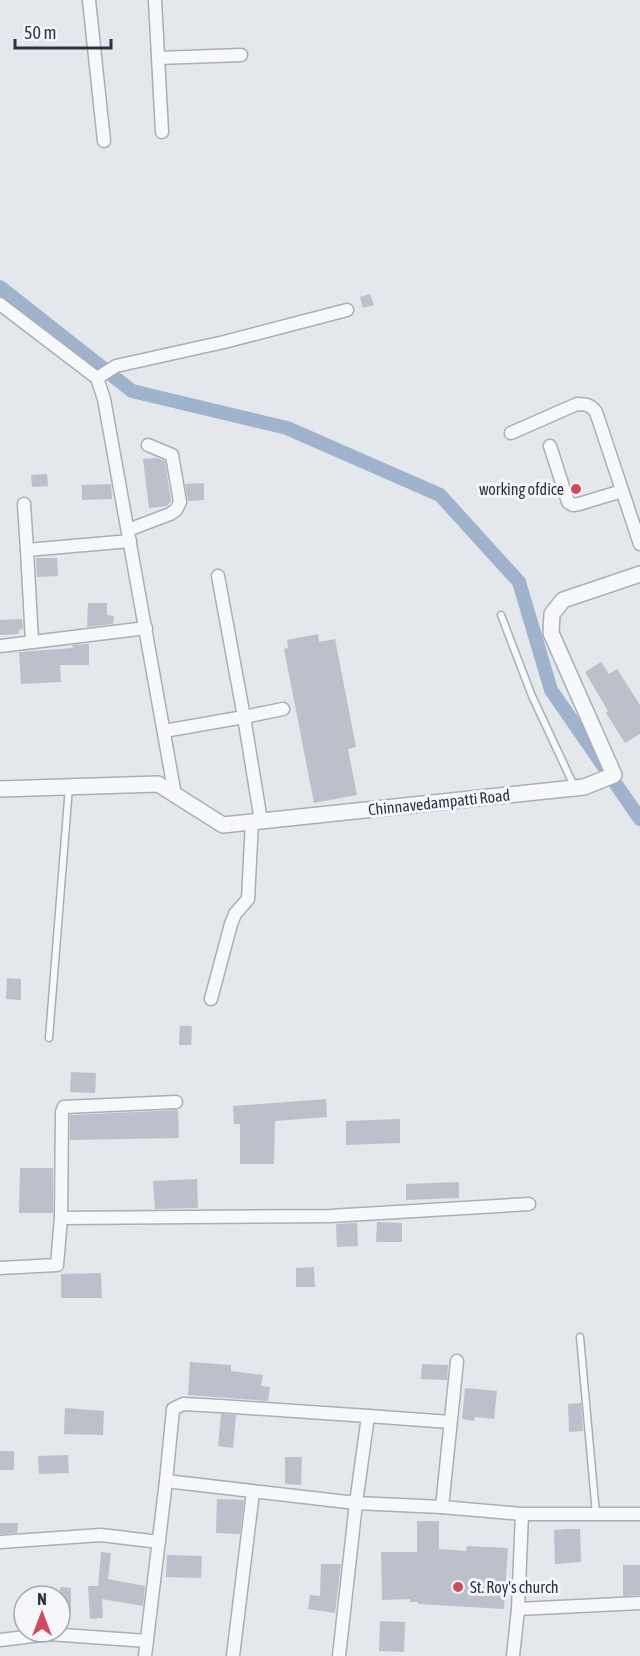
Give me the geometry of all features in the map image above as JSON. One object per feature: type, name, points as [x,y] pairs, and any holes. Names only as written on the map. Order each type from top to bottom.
[{"type":"street","points":[[89,0],[104,141]]},
{"type":"street","points":[[155,0],[162,132]]},
{"type":"street","points":[[158,58],[241,55]]},
{"type":"street","points":[[0,304],[97,378],[104,399],[175,795]]},
{"type":"street","points":[[97,378],[116,366],[224,342],[347,310]]},
{"type":"street","points":[[511,433],[577,404],[593,407],[640,544]]},
{"type":"street","points":[[27,550],[129,535],[176,510],[180,501],[172,455],[148,445]]},
{"type":"street","points":[[549,446],[568,501],[573,505],[622,491]]},
{"type":"street","points":[[24,504],[32,642]]},
{"type":"street","name":"Chinnavedampatti Road","points":[[0,789],[158,784],[223,825],[579,788],[614,775],[551,633],[552,614],[563,600],[640,574]]},
{"type":"street","points":[[211,999],[231,924],[235,914],[248,899],[256,821],[244,717],[218,576]]},
{"type":"street","points":[[0,646],[146,628]]},
{"type":"street","points":[[164,731],[283,709]]},
{"type":"street","points":[[0,1268],[57,1265],[61,1218],[62,1112],[64,1107],[176,1102]]},
{"type":"street","points":[[61,1218],[330,1216],[529,1204]]},
{"type":"street","points":[[442,1506],[457,1361]]},
{"type":"street","points":[[145,1656],[173,1409],[183,1404],[450,1422]]},
{"type":"street","points":[[339,1656],[368,1416]]},
{"type":"street","points":[[166,1481],[356,1503],[442,1506],[522,1514],[640,1514]]},
{"type":"street","points":[[233,1656],[253,1492]]},
{"type":"street","points":[[513,1656],[518,1609],[522,1514]]},
{"type":"street","points":[[0,1542],[101,1535],[159,1542]]},
{"type":"street","points":[[518,1609],[640,1603]]},
{"type":"street","points":[[0,1640],[50,1634],[147,1641]]},
{"type":"lane","points":[[501,615],[532,696],[579,788]]},
{"type":"lane","points":[[49,1038],[69,787]]},
{"type":"lane","points":[[579,1337],[596,1514]]},
{"type":"building","points":[[370,294],[374,305],[363,308],[360,297]]},
{"type":"building","points":[[157,458],[165,461],[171,501],[167,506],[149,508],[143,459]]},
{"type":"building","points":[[47,474],[48,486],[32,487],[31,475]]},
{"type":"building","points":[[204,483],[204,500],[188,501],[185,484]]},
{"type":"building","points":[[111,484],[112,499],[82,500],[82,485]]},
{"type":"building","points":[[36,558],[57,558],[58,576],[37,577]]},
{"type":"building","points":[[88,603],[107,603],[107,615],[114,616],[113,624],[87,627]]},
{"type":"building","points":[[22,619],[23,629],[19,630],[19,634],[0,635],[0,620]]},
{"type":"building","points":[[318,634],[319,642],[335,639],[356,747],[348,749],[357,795],[314,803],[284,649],[288,648],[287,640]]},
{"type":"building","points":[[89,644],[89,665],[60,665],[61,682],[21,684],[19,652],[73,648],[72,645]]},
{"type":"building","points":[[601,662],[609,674],[617,669],[640,705],[640,734],[625,743],[606,713],[608,711],[585,672]]},
{"type":"building","points":[[7,978],[21,979],[21,1000],[6,999]]},
{"type":"building","points":[[180,1026],[192,1026],[191,1045],[179,1045]]},
{"type":"building","points":[[71,1072],[96,1073],[95,1093],[70,1092]]},
{"type":"building","points":[[326,1099],[327,1117],[275,1121],[274,1164],[240,1164],[240,1124],[234,1124],[233,1106]]},
{"type":"building","points":[[178,1110],[179,1138],[70,1140],[70,1115]]},
{"type":"building","points":[[400,1119],[400,1143],[346,1145],[346,1121]]},
{"type":"building","points":[[20,1168],[53,1168],[53,1213],[19,1213]]},
{"type":"building","points":[[197,1179],[198,1208],[155,1209],[153,1181]]},
{"type":"building","points":[[459,1182],[459,1198],[406,1200],[406,1184]]},
{"type":"building","points":[[377,1222],[402,1223],[402,1242],[376,1242]]},
{"type":"building","points":[[357,1223],[358,1246],[337,1247],[336,1224]]},
{"type":"building","points":[[314,1267],[315,1287],[296,1287],[296,1268]]},
{"type":"building","points":[[101,1273],[102,1298],[61,1298],[61,1274]]},
{"type":"building","points":[[190,1362],[231,1365],[231,1371],[263,1375],[261,1386],[270,1387],[268,1401],[188,1395]]},
{"type":"building","points":[[422,1364],[448,1365],[447,1380],[421,1379]]},
{"type":"building","points":[[465,1388],[497,1391],[494,1419],[475,1417],[474,1421],[462,1419]]},
{"type":"building","points":[[581,1403],[583,1431],[569,1432],[568,1404]]},
{"type":"building","points":[[65,1408],[104,1411],[103,1435],[64,1434]]},
{"type":"building","points":[[221,1414],[236,1415],[233,1448],[218,1446]]},
{"type":"building","points":[[0,1451],[14,1451],[14,1470],[0,1470]]},
{"type":"building","points":[[68,1455],[69,1473],[39,1474],[38,1456]]},
{"type":"building","points":[[285,1457],[302,1457],[301,1485],[285,1484]]},
{"type":"building","points":[[217,1499],[244,1500],[240,1534],[216,1533]]},
{"type":"building","points":[[417,1521],[439,1521],[439,1549],[466,1551],[467,1546],[508,1548],[504,1609],[418,1604],[418,1602],[410,1602],[410,1599],[382,1600],[381,1552],[417,1552]]},
{"type":"building","points":[[0,1523],[18,1523],[17,1533],[0,1534]]},
{"type":"building","points":[[580,1529],[581,1562],[555,1564],[554,1530]]},
{"type":"building","points":[[101,1552],[111,1553],[108,1579],[145,1586],[143,1606],[102,1599],[103,1618],[90,1619],[88,1586],[98,1586]]},
{"type":"building","points":[[167,1555],[202,1556],[201,1578],[166,1577]]},
{"type":"building","points":[[321,1564],[341,1564],[335,1613],[308,1609],[310,1595],[320,1596]]},
{"type":"building","points":[[623,1565],[640,1565],[640,1595],[623,1596]]},
{"type":"building","points":[[380,1621],[405,1622],[404,1652],[379,1651]]},
{"type":"waterway","points":[[0,287],[132,391],[287,428],[440,495],[519,582],[551,690],[640,819]]},
{"type":"place","name":"working ofdice","points":[[576,489]]},
{"type":"place","name":"St. Roy's church","points":[[458,1587]]}]
